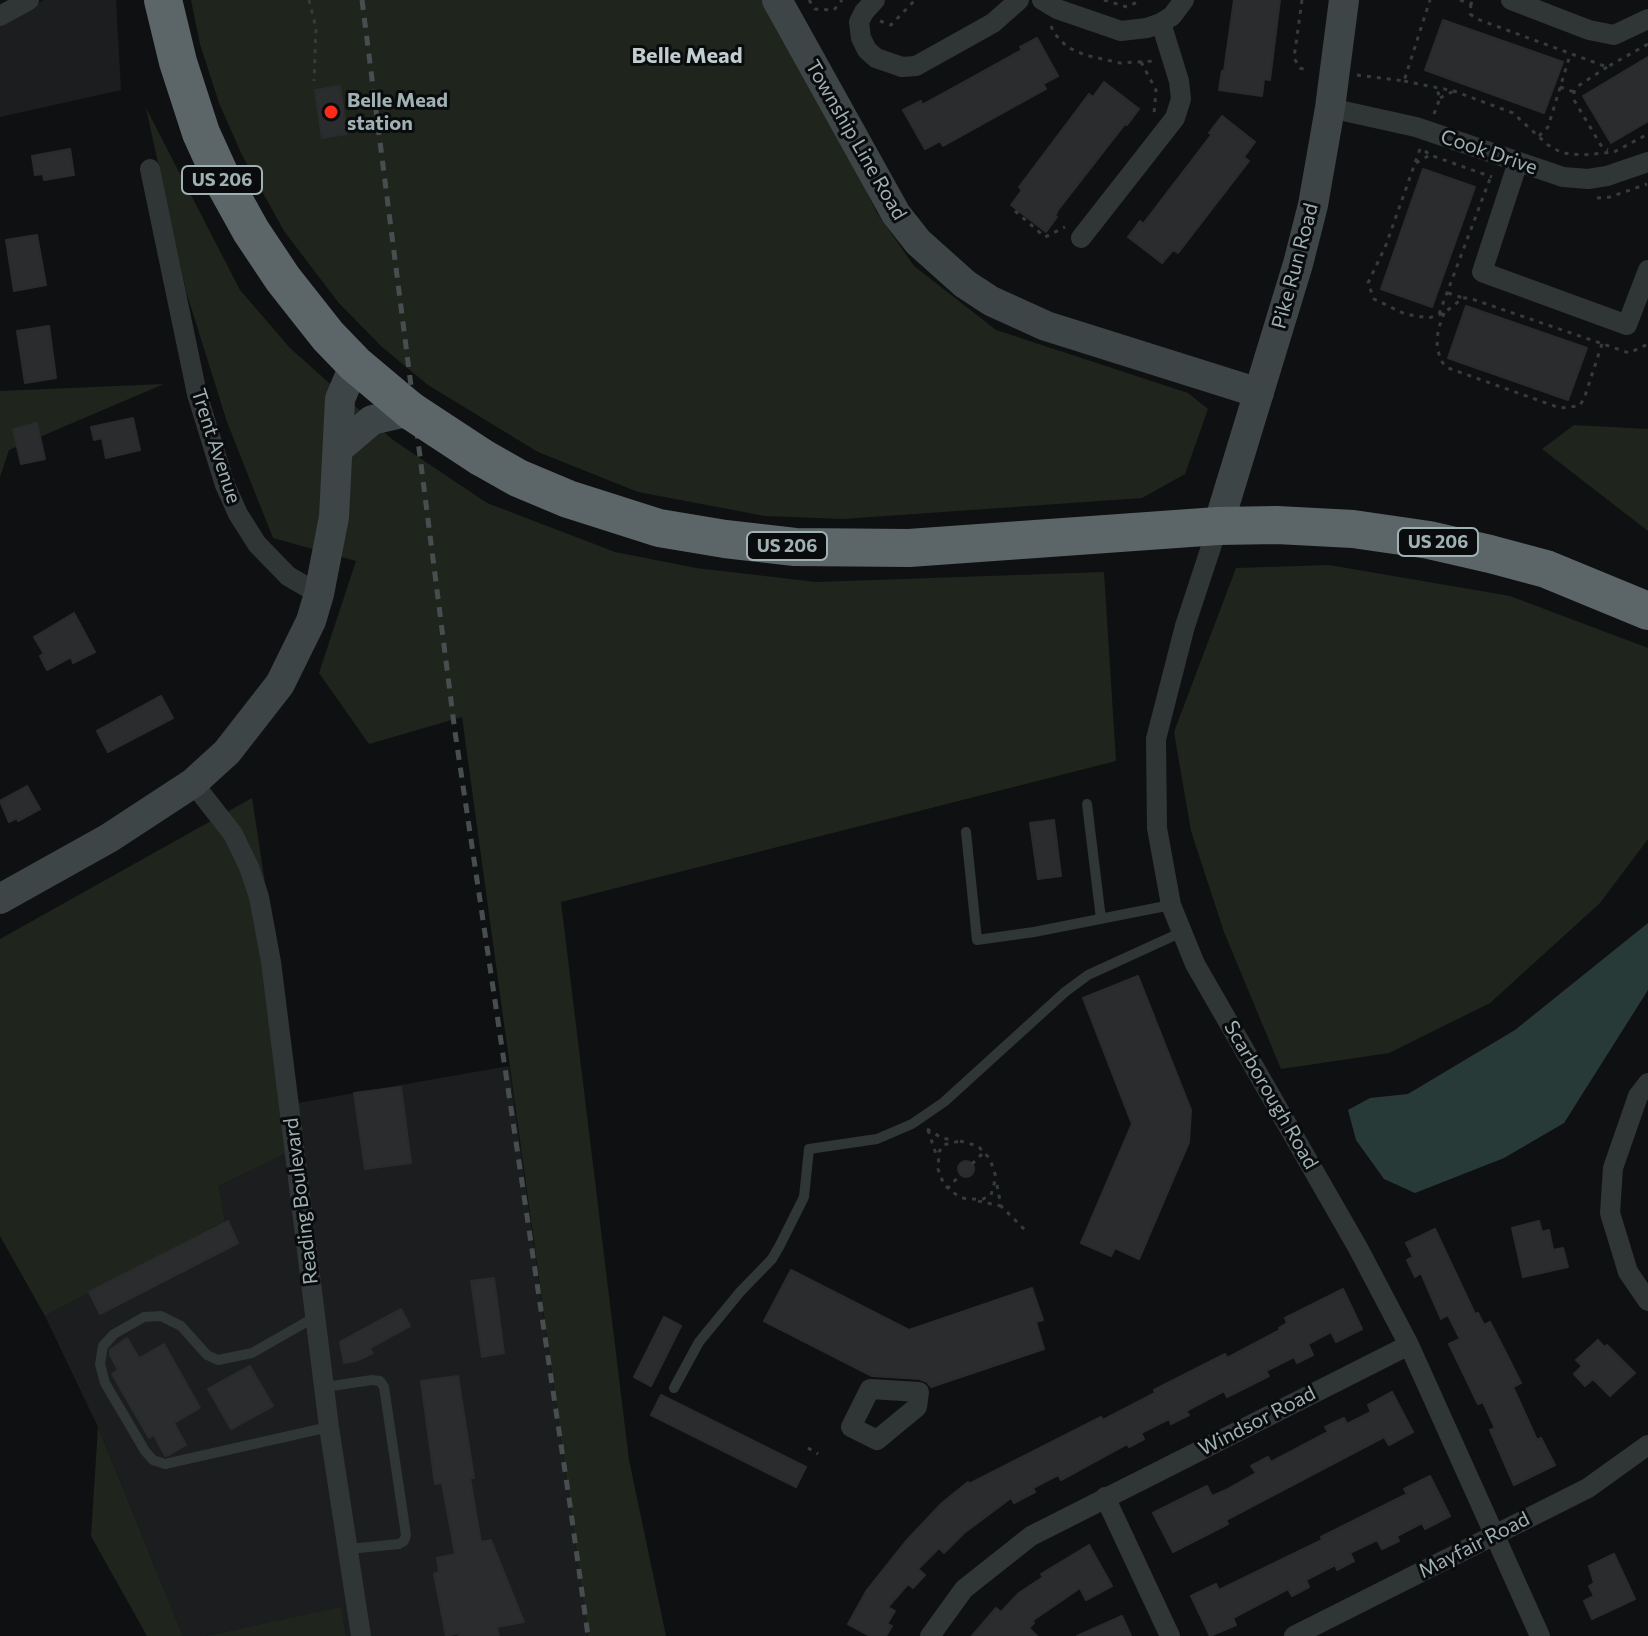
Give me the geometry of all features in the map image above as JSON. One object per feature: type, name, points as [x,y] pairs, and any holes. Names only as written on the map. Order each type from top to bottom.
[{"type":"highway","name":"US 206","points":[[163,0],[189,100],[221,177],[251,231],[283,279],[328,336],[355,364],[411,411],[518,478],[568,499],[659,528],[795,547],[909,548],[1218,526],[1338,528],[1429,540],[1546,569],[1648,611]]},
{"type":"street","points":[[0,16],[29,0]]},
{"type":"street","name":"Township Line Road","points":[[777,0],[896,214],[918,242],[965,284],[991,301],[1046,326],[1259,393]]},
{"type":"street","points":[[875,0],[859,22],[861,38],[876,58],[902,67],[916,66],[993,23],[1019,0]]},
{"type":"street","points":[[1045,9],[1057,9],[1121,31],[1161,23],[1172,16],[1184,0]]},
{"type":"street","name":"Pike Run Road","points":[[1218,526],[1313,205],[1344,0]]},
{"type":"street","points":[[1511,0],[1589,30],[1614,35],[1648,19]]},
{"type":"street","points":[[1081,238],[1175,118],[1181,99],[1179,81],[1161,23]]},
{"type":"street","name":"Cook Drive","points":[[1330,108],[1416,127],[1563,177],[1588,179],[1607,176],[1648,162]]},
{"type":"street","points":[[1518,162],[1482,272],[1627,325],[1648,270]]},
{"type":"street","name":"Trent Avenue","points":[[150,169],[197,394],[225,485],[246,527],[265,553],[288,576],[319,594]]},
{"type":"street","points":[[0,899],[109,838],[193,783],[227,752],[280,684],[305,635],[319,594],[334,517],[340,399],[355,364]]},
{"type":"street","points":[[338,449],[363,425],[411,411]]},
{"type":"street","name":"Scarborough Road","points":[[1218,526],[1185,626],[1156,739],[1157,828],[1171,905],[1195,964],[1350,1234],[1409,1345],[1540,1636]]},
{"type":"street","name":"Reading Boulevard","points":[[193,783],[233,834],[259,897],[277,1007],[329,1427],[349,1549],[357,1634]]},
{"type":"street","points":[[1648,1083],[1638,1096],[1613,1168],[1610,1213],[1628,1272],[1648,1301]]},
{"type":"street","name":"Windsor Road","points":[[930,1636],[964,1589],[1031,1536],[1409,1345]]},
{"type":"street","name":"Mayfair Road","points":[[1294,1636],[1588,1488],[1648,1445]]},
{"type":"street","points":[[1105,1497],[1170,1636]]},
{"type":"lane","points":[[1087,804],[1101,919]]},
{"type":"lane","points":[[966,832],[977,940],[1171,905]]},
{"type":"lane","points":[[674,1388],[699,1342],[772,1259],[780,1245],[804,1197],[809,1149],[877,1139],[912,1124],[944,1102],[1065,992],[1088,975],[1182,932]]},
{"type":"lane","points":[[315,1317],[252,1353],[218,1360],[207,1355],[181,1326],[161,1316],[144,1317],[114,1334],[103,1346],[100,1364],[105,1383],[145,1451],[153,1460],[165,1464],[329,1427]]},
{"type":"lane","points":[[325,1387],[380,1381],[384,1387],[402,1505],[404,1541],[349,1549]]},
{"type":"path","points":[[309,0],[316,28],[314,81]]},
{"type":"path","points":[[809,0],[815,9],[834,10],[842,0]]},
{"type":"path","points":[[1104,0],[1127,7],[1141,0]]},
{"type":"path","points":[[1302,0],[1294,58],[1300,68],[1309,71]]},
{"type":"path","points":[[1404,81],[1430,0]]},
{"type":"path","points":[[1460,0],[1472,2],[1470,14],[1477,19],[1607,67]]},
{"type":"path","points":[[1045,9],[1054,33],[1067,47],[1085,55],[1120,63],[1159,61],[1172,56]]},
{"type":"path","points":[[1611,152],[1602,147],[1581,116],[1574,92],[1607,67],[1648,44]]},
{"type":"path","points":[[1539,136],[1548,127],[1571,53]]},
{"type":"path","points":[[1141,62],[1156,90],[1153,115]]},
{"type":"path","points":[[1357,75],[1436,86],[1513,113],[1562,153],[1583,155],[1611,152],[1648,134]]},
{"type":"path","points":[[1433,118],[1440,98],[1436,86]]},
{"type":"path","points":[[1560,87],[1574,92]]},
{"type":"path","points":[[1440,98],[1454,91]]},
{"type":"path","points":[[1422,144],[1430,155],[1491,176],[1501,184]]},
{"type":"path","points":[[1415,164],[1430,155]]},
{"type":"path","points":[[1491,176],[1447,292],[1438,330],[1437,347],[1441,361],[1448,368],[1560,408],[1579,406],[1602,344]]},
{"type":"path","points":[[1015,211],[1045,237],[1062,230],[1071,219]]},
{"type":"path","points":[[1447,292],[1463,298]]},
{"type":"path","points":[[1642,348],[1648,352]]},
{"type":"path","points":[[1001,1206],[996,1177],[984,1152],[969,1143],[942,1138],[926,1128],[938,1161],[940,1178],[947,1189],[958,1196],[1001,1206],[1026,1231]]},
{"type":"path","points":[[938,1161],[943,1145],[960,1141]]},
{"type":"path","points":[[972,1164],[984,1152]]},
{"type":"path","points":[[947,1189],[960,1175]]},
{"type":"path","points":[[975,1200],[991,1195],[996,1177]]},
{"type":"path","points":[[808,1448],[818,1454]]},
{"type":"shaded area","points":[[44,0],[116,0],[121,90],[0,117],[0,24]]},
{"type":"shaded area","points":[[191,0],[765,0],[877,213],[914,266],[996,330],[1188,393],[1208,409],[1185,474],[1142,498],[843,519],[765,516],[638,492],[538,452],[428,385],[382,347],[338,302],[284,231],[242,155],[219,103],[200,44]]},
{"type":"shaded area","points":[[146,108],[240,290],[290,348],[393,440],[487,503],[615,552],[696,568],[816,582],[1104,572],[1116,761],[561,902],[629,1460],[666,1636],[588,1636],[462,717],[369,744],[319,673],[356,561],[273,538],[227,422],[186,291]]},
{"type":"shaded area","points":[[164,384],[9,450],[0,477],[0,391]]},
{"type":"shaded area","points":[[1574,425],[1648,429],[1648,531],[1542,449]]},
{"type":"shaded area","points":[[1329,565],[1510,596],[1648,648],[1648,839],[1600,903],[1490,1003],[1389,1053],[1281,1069],[1224,932],[1191,831],[1174,732],[1236,568]]},
{"type":"shaded area","points":[[252,798],[305,1144],[219,1186],[225,1221],[45,1316],[0,1236],[0,939]]},
{"type":"shaded area","points":[[1648,923],[1648,990],[1564,1123],[1504,1158],[1415,1193],[1384,1179],[1356,1140],[1348,1110],[1370,1098],[1408,1094],[1515,1030]]},
{"type":"shaded area","points":[[509,1066],[588,1636],[346,1636],[341,1608],[206,1636],[183,1636],[98,1427],[45,1316],[225,1221],[219,1186],[304,1144],[298,1103]]},
{"type":"shaded area","points":[[98,1427],[183,1636],[147,1636],[91,1536]]},
{"type":"shaded area","points":[[341,1607],[346,1636],[206,1636]]},
{"type":"building","points":[[1234,0],[1280,0],[1270,80],[1264,79],[1262,96],[1219,90]]},
{"type":"building","points":[[1443,20],[1563,62],[1544,113],[1425,70]]},
{"type":"building","points":[[1037,38],[1058,76],[1043,84],[1046,89],[943,146],[940,141],[925,149],[903,110],[921,101],[922,105],[1022,50],[1020,47]]},
{"type":"building","points":[[1648,57],[1648,121],[1611,143],[1583,96]]},
{"type":"building","points":[[1104,82],[1139,109],[1058,210],[1057,217],[1046,232],[1011,205],[1022,190],[1019,187],[1089,94],[1093,97]]},
{"type":"building","name":"Belle Mead station","points":[[340,86],[347,134],[322,138],[315,90]]},
{"type":"building","points":[[1222,116],[1255,142],[1244,157],[1249,161],[1178,253],[1173,250],[1162,263],[1128,237],[1140,221],[1143,224],[1212,134],[1209,133]]},
{"type":"building","points":[[70,149],[74,175],[44,180],[43,174],[35,175],[32,156]]},
{"type":"building","points":[[1423,169],[1475,187],[1432,307],[1381,289]]},
{"type":"building","points":[[37,235],[46,285],[14,291],[6,240]]},
{"type":"building","points":[[1466,306],[1587,348],[1568,400],[1448,358]]},
{"type":"building","points":[[49,326],[56,378],[25,383],[17,331]]},
{"type":"building","points":[[133,418],[140,450],[106,458],[102,438],[94,440],[91,427]]},
{"type":"building","points":[[37,423],[45,459],[21,464],[13,429]]},
{"type":"building","points":[[74,613],[95,652],[73,663],[71,657],[47,670],[40,656],[44,654],[34,637]]},
{"type":"building","points":[[161,696],[173,718],[108,752],[97,731]]},
{"type":"building","points":[[27,786],[40,809],[18,821],[17,818],[9,822],[0,801]]},
{"type":"building","points":[[1054,820],[1061,876],[1038,879],[1030,823]]},
{"type":"building","points":[[1138,976],[1191,1110],[1189,1142],[1139,1259],[1115,1248],[1111,1256],[1081,1243],[1132,1124],[1083,998]]},
{"type":"building","points":[[401,1087],[411,1163],[365,1169],[354,1093]]},
{"type":"building","points":[[963,1161],[969,1161],[974,1169],[972,1175],[963,1177],[958,1172],[958,1166]]},
{"type":"building","points":[[228,1221],[238,1243],[100,1314],[89,1292]]},
{"type":"building","points":[[1539,1221],[1542,1232],[1549,1230],[1553,1250],[1563,1248],[1568,1267],[1523,1277],[1512,1228]]},
{"type":"building","points":[[1435,1229],[1475,1314],[1478,1313],[1484,1325],[1490,1322],[1506,1353],[1521,1383],[1513,1387],[1537,1440],[1541,1438],[1555,1465],[1514,1485],[1490,1430],[1495,1428],[1483,1402],[1478,1404],[1449,1344],[1460,1339],[1448,1315],[1441,1319],[1421,1273],[1415,1277],[1407,1260],[1413,1257],[1406,1243]]},
{"type":"building","points":[[791,1270],[909,1330],[1032,1288],[1043,1320],[1036,1322],[1044,1349],[931,1387],[920,1379],[872,1376],[764,1321]]},
{"type":"building","points":[[494,1278],[504,1353],[482,1357],[471,1281]]},
{"type":"building","points":[[1343,1289],[1362,1329],[1336,1342],[1331,1332],[1308,1344],[1313,1355],[1297,1363],[1294,1357],[1266,1371],[1269,1376],[1227,1397],[1224,1391],[1186,1411],[1189,1415],[1171,1424],[1169,1419],[1141,1433],[1144,1439],[1129,1447],[1127,1444],[1061,1480],[1058,1475],[1033,1488],[1035,1492],[1014,1503],[1011,1498],[964,1533],[944,1553],[939,1548],[918,1569],[925,1575],[913,1588],[908,1584],[888,1607],[895,1611],[887,1624],[892,1626],[886,1636],[870,1636],[848,1624],[867,1590],[906,1541],[942,1503],[968,1482],[1101,1417],[1103,1420],[1225,1354],[1227,1358],[1280,1330],[1287,1323],[1285,1318]]},
{"type":"building","points":[[401,1309],[410,1326],[370,1348],[373,1353],[344,1363],[340,1342]]},
{"type":"building","points":[[664,1317],[681,1326],[651,1386],[634,1377]]},
{"type":"building","points":[[127,1338],[139,1358],[164,1344],[200,1408],[174,1423],[186,1445],[169,1455],[165,1456],[154,1435],[149,1438],[112,1374],[118,1370],[110,1350]]},
{"type":"building","points":[[1598,1340],[1635,1373],[1610,1396],[1593,1379],[1585,1386],[1574,1374],[1582,1366],[1576,1360]]},
{"type":"building","points":[[250,1366],[273,1406],[231,1429],[208,1389]]},
{"type":"building","points":[[458,1376],[481,1542],[491,1540],[524,1622],[497,1627],[499,1636],[459,1636],[459,1633],[446,1636],[434,1574],[439,1572],[437,1558],[455,1554],[442,1483],[435,1484],[421,1381]]},
{"type":"building","points":[[1392,1392],[1413,1432],[1389,1445],[1384,1437],[1226,1520],[1228,1524],[1173,1552],[1153,1513],[1207,1486],[1212,1496],[1226,1490],[1256,1473],[1251,1466],[1268,1457],[1271,1462],[1328,1432],[1325,1427],[1344,1418],[1347,1424],[1371,1412],[1368,1405]]},
{"type":"building","points":[[661,1395],[806,1467],[796,1487],[651,1415]]},
{"type":"building","points":[[1430,1476],[1450,1516],[1425,1529],[1422,1523],[1397,1536],[1399,1541],[1382,1549],[1377,1540],[1350,1553],[1354,1561],[1337,1570],[1335,1565],[1306,1580],[1309,1587],[1292,1596],[1288,1589],[1233,1618],[1236,1625],[1210,1636],[1191,1596],[1216,1584],[1219,1590],[1322,1540],[1321,1537],[1407,1494],[1404,1489]]},
{"type":"building","points":[[1089,1545],[1112,1586],[1086,1600],[1080,1588],[1032,1621],[1034,1623],[1029,1628],[1037,1636],[972,1636],[996,1608],[1001,1612],[1019,1593],[1043,1577],[1041,1574]]},
{"type":"building","points":[[1614,1554],[1635,1599],[1592,1619],[1584,1601],[1594,1596],[1589,1586],[1594,1583],[1589,1566]]},
{"type":"building","points":[[1122,1616],[1131,1636],[1077,1636]]},
{"type":"railway","points":[[362,0],[455,732],[588,1636]]},
{"type":"place","name":"Belle Mead station","points":[[331,112]]},
{"type":"district","name":"Belle Mead","points":[[687,56]]}]
